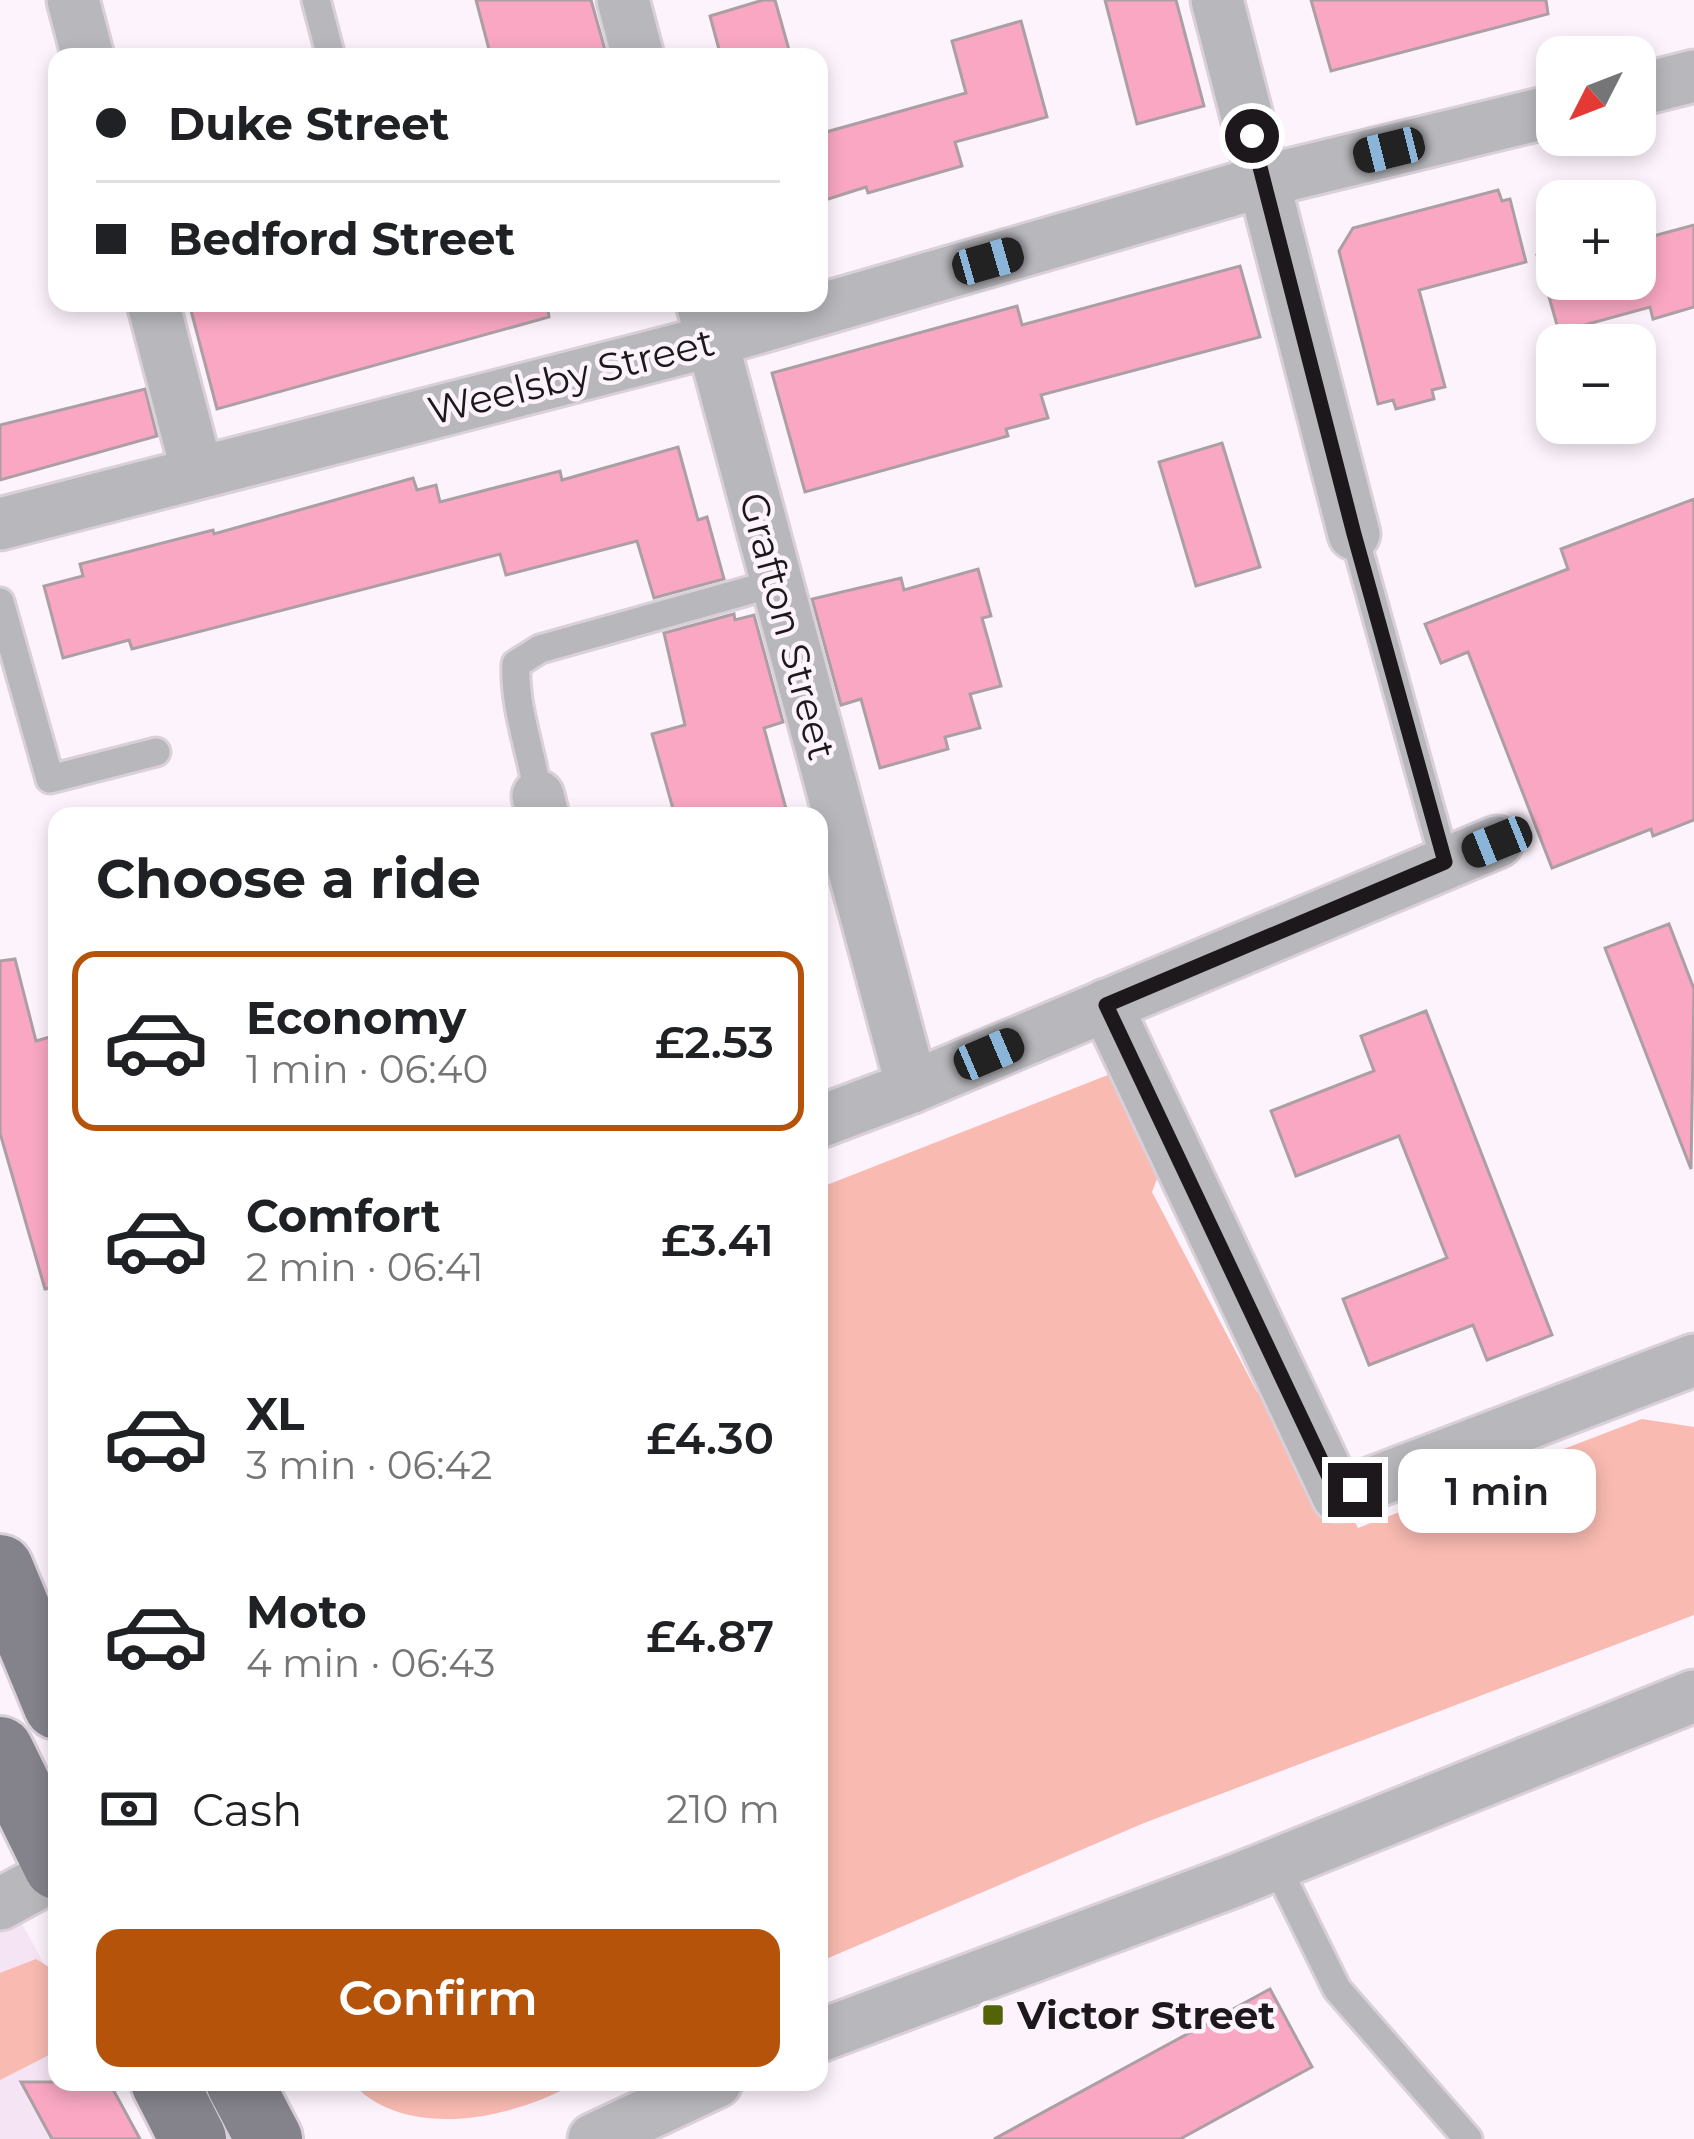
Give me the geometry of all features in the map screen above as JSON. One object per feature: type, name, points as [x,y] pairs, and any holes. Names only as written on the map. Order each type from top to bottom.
[{"type":"main road","points":[[0,1568],[48,1684]]},
{"type":"main road","points":[[0,1750],[48,1850]]},
{"type":"main road","points":[[169,2091],[194,2139]]},
{"type":"main road","points":[[244,2091],[269,2139]]},
{"type":"street","points":[[73,0],[86,48]]},
{"type":"street","points":[[623,0],[636,48]]},
{"type":"street","points":[[1217,0],[1354,534]]},
{"type":"street","points":[[1656,86],[1694,76]]},
{"type":"street","name":"Weelsby Street","points":[[828,291],[1536,115]]},
{"type":"street","points":[[155,312],[197,471]]},
{"type":"street","name":"Weelsby Street","points":[[0,524],[747,312]]},
{"type":"street","name":"Grafton Street","points":[[707,322],[912,1087]]},
{"type":"street","points":[[828,1119],[1497,842]]},
{"type":"street","points":[[1106,1005],[1338,1496],[1694,1360]]},
{"type":"street","points":[[828,2033],[1275,1863],[1694,1696]]},
{"type":"street","points":[[0,1904],[48,1875]]},
{"type":"street","points":[[594,2139],[697,2091]]},
{"type":"lane","points":[[316,0],[329,48]]},
{"type":"lane","points":[[1354,534],[1445,862]]},
{"type":"lane","points":[[541,806],[515,695],[516,664],[540,649],[776,583]]},
{"type":"lane","points":[[0,602],[50,779],[156,752]]},
{"type":"lane","points":[[1275,1863],[1337,1989],[1468,2139]]},
{"type":"shaded area","points":[[1113,1073],[1162,1166],[1152,1192],[1257,1392],[1289,1401],[1358,1528],[1642,1419],[1694,1427],[1694,1615],[1144,1823],[828,1958],[828,1184]]},
{"type":"shaded area","points":[[0,1883],[48,1971],[48,2091],[70,2091],[140,2139],[0,2139]]},
{"type":"shaded area","points":[[36,1959],[48,1966],[48,2056],[0,2080],[0,1973]]},
{"type":"shaded area","points":[[362,2091],[559,2091],[519,2107],[456,2119],[398,2112]]},
{"type":"building","points":[[476,0],[591,0],[604,48],[489,48]]},
{"type":"building","points":[[775,0],[788,48],[719,48],[710,16]]},
{"type":"building","points":[[1105,0],[1176,0],[1204,106],[1137,124]]},
{"type":"building","points":[[1311,0],[1546,0],[1548,14],[1331,71]]},
{"type":"building","points":[[1021,21],[1047,117],[955,142],[962,166],[868,193],[866,187],[828,199],[828,131],[966,93],[952,41]]},
{"type":"building","points":[[1498,190],[1502,201],[1510,199],[1526,262],[1419,290],[1445,387],[1432,390],[1434,399],[1396,409],[1393,400],[1378,404],[1339,251],[1353,228]]},
{"type":"building","points":[[1694,225],[1694,307],[1653,319],[1650,307],[1588,324],[1557,324],[1550,300],[1656,300],[1656,235]]},
{"type":"building","points":[[1240,266],[1260,337],[1041,395],[1048,418],[1006,429],[1008,436],[805,492],[772,373],[1017,306],[1022,325]]},
{"type":"building","points":[[191,312],[548,312],[549,317],[217,409]]},
{"type":"building","points":[[145,389],[157,436],[0,480],[0,425]]},
{"type":"building","points":[[1222,443],[1260,567],[1196,586],[1159,462]]},
{"type":"building","points":[[678,447],[698,520],[707,517],[724,579],[654,598],[637,541],[506,575],[500,554],[132,649],[129,640],[63,658],[44,586],[83,576],[80,564],[213,530],[214,534],[413,478],[417,490],[436,485],[440,502],[560,471],[562,480]]},
{"type":"building","points":[[1694,499],[1694,820],[1653,836],[1651,829],[1552,868],[1468,652],[1441,663],[1425,624],[1568,569],[1561,549]]},
{"type":"building","points":[[978,569],[991,616],[982,618],[1001,686],[970,694],[980,728],[945,737],[948,749],[880,768],[861,699],[841,705],[812,599],[901,578],[904,590]]},
{"type":"building","points":[[734,614],[735,620],[754,615],[783,722],[764,728],[786,807],[672,807],[652,734],[685,725],[664,633]]},
{"type":"building","points":[[1669,924],[1694,989],[1691,1169],[1605,948]]},
{"type":"building","points":[[15,959],[36,1041],[48,1038],[45,1289],[0,1133],[0,961]]},
{"type":"building","points":[[1426,1011],[1552,1335],[1487,1360],[1473,1325],[1369,1365],[1343,1299],[1447,1258],[1399,1136],[1296,1176],[1271,1111],[1374,1071],[1361,1036]]},
{"type":"building","points":[[1270,1989],[1312,2067],[1180,2139],[994,2139]]},
{"type":"building","points":[[21,2082],[48,2082],[48,2091],[114,2091],[140,2139],[52,2139]]},
{"type":"place","name":"Victor Street","points":[[993,2015]]},
{"type":"route","points":[[1252,136],[1354,534],[1445,862],[1106,1005],[1338,1496],[1355,1490]]}]
